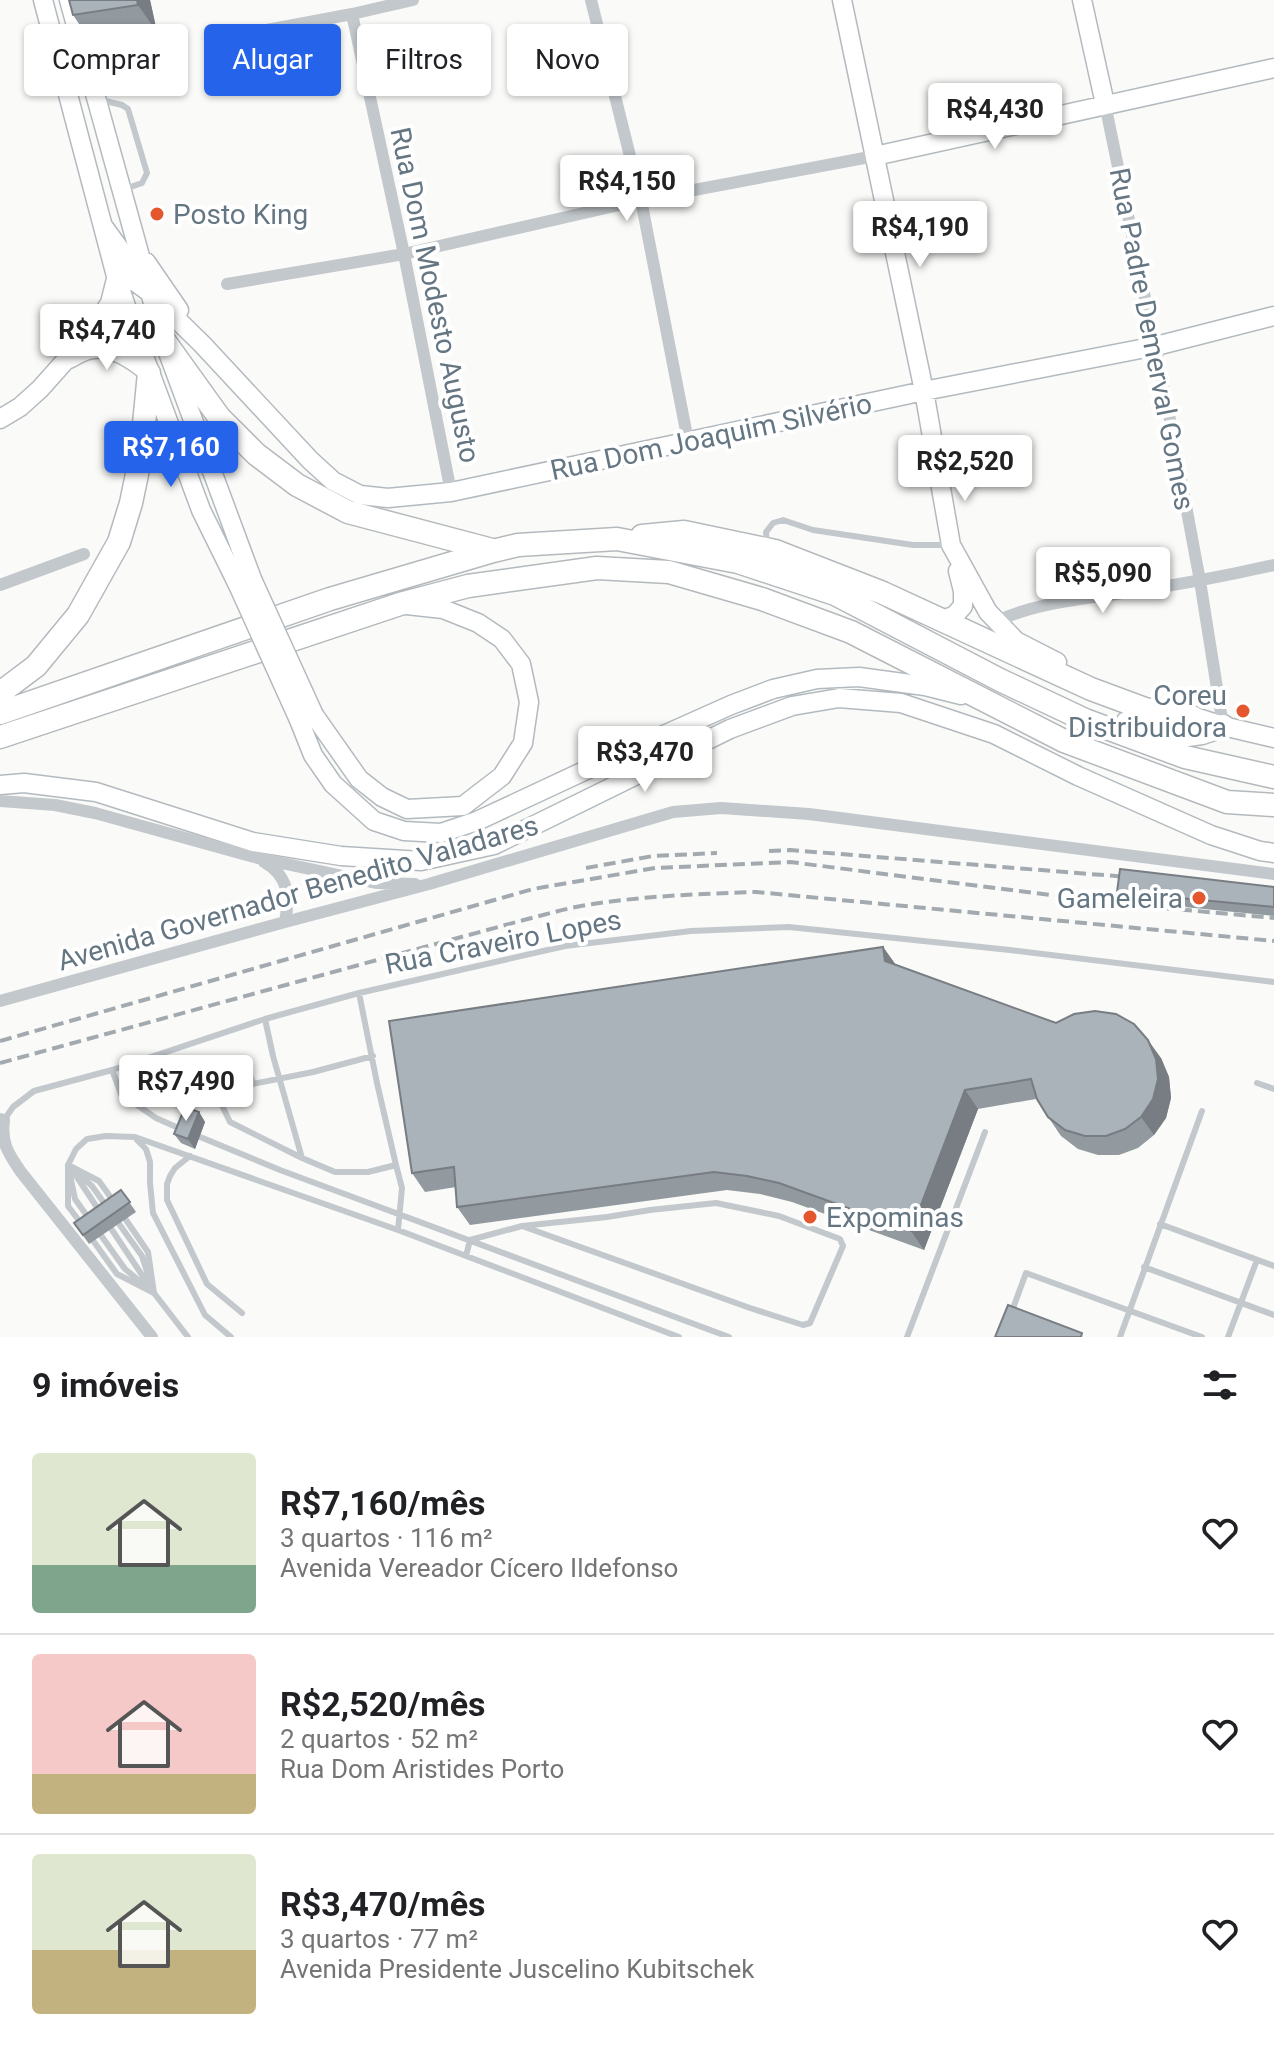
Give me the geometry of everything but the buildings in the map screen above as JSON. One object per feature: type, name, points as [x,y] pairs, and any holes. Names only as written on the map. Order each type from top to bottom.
[{"type":"highway","points":[[163,339],[219,417],[256,454],[297,485],[348,512],[493,551]]},
{"type":"highway","points":[[0,693],[36,666],[78,615],[119,542],[141,455],[149,373]]},
{"type":"highway","points":[[0,713],[330,599],[493,551],[518,545],[684,532],[775,551],[883,593],[1091,689],[1145,709],[1192,717]]},
{"type":"highway","points":[[617,539],[738,562],[835,594],[1000,680],[1085,720],[1185,757],[1274,777]]},
{"type":"highway","points":[[0,737],[400,604],[468,586],[597,568],[669,572],[762,599],[851,632],[1064,741],[1274,822]]},
{"type":"highway","points":[[883,593],[932,626],[1000,680]]},
{"type":"highway","points":[[1085,720],[1117,721],[1180,736],[1223,726]]},
{"type":"highway","points":[[1227,802],[1274,805]]},
{"type":"main road","points":[[43,0],[116,276],[149,373],[201,510],[245,582]]},
{"type":"main road","points":[[69,0],[163,339],[245,582],[307,718],[313,755],[333,784],[374,821],[404,831],[441,833],[477,821],[718,711],[773,689],[817,679],[859,677],[925,686],[991,703]]},
{"type":"main road","points":[[842,0],[924,391],[951,545],[963,591],[963,606],[955,615],[943,620]]},
{"type":"main road","name":"Rua Padre Demerval Gomes","points":[[1082,0],[1105,104]]},
{"type":"main road","points":[[875,156],[1274,68]]},
{"type":"main road","points":[[103,226],[119,248],[134,281],[149,292]]},
{"type":"main road","name":"Rua Dom Joaquim Silvério","points":[[138,252],[203,345]]},
{"type":"main road","points":[[0,419],[40,389],[103,316],[110,303],[116,276]]},
{"type":"main road","name":"Rua Dom Joaquim Silvério","points":[[149,292],[333,481],[360,495],[388,498],[451,492],[924,391],[1156,346],[1274,316]]},
{"type":"main road","points":[[66,360],[89,350],[106,350],[127,357],[149,373]]},
{"type":"main road","points":[[951,545],[988,612],[1016,641],[1081,675],[1192,717],[1274,738]]},
{"type":"main road","points":[[307,718],[359,779],[382,797],[407,809],[463,806],[502,776],[523,743],[529,702],[521,664],[502,639],[478,623],[443,609],[400,604]]},
{"type":"main road","points":[[0,785],[24,783],[96,792],[253,842],[341,856],[421,861],[494,845],[730,729],[792,706],[839,698],[901,703],[994,734],[1078,776],[1211,835],[1274,853]]},
{"type":"street","points":[[299,24],[413,0]]},
{"type":"street","points":[[591,0],[641,200],[688,441]]},
{"type":"street","name":"Rua Dom Modesto Augusto","points":[[352,14],[451,492]]},
{"type":"street","name":"Rua Padre Demerval Gomes","points":[[1105,104],[1156,346],[1200,581],[1223,726]]},
{"type":"street","points":[[227,284],[404,254],[641,200],[875,156]]},
{"type":"street","points":[[0,585],[84,554]]},
{"type":"street","points":[[997,621],[1018,611],[1044,605],[1200,581],[1274,565]]},
{"type":"street","points":[[0,801],[55,805],[95,813],[254,857],[376,883],[429,884]]},
{"type":"street","name":"Avenida Governador Benedito Valadares","points":[[0,1001],[429,884],[673,812],[721,808],[809,814],[1274,874]]},
{"type":"street","points":[[183,819],[213,846]]},
{"type":"street","points":[[254,857],[272,867],[284,883],[289,902],[285,922]]},
{"type":"street","points":[[2,1119],[2,1134],[8,1153],[21,1172],[152,1337]]},
{"type":"lane","points":[[96,98],[128,109],[147,173],[142,183],[121,191]]},
{"type":"lane","points":[[775,551],[766,542],[766,532],[773,523],[783,520],[813,530],[860,538],[913,545],[951,545]]},
{"type":"lane","name":"Rua Craveiro Lopes","points":[[2,1119],[34,1091],[112,1070],[265,1019],[359,993],[565,946],[691,931],[789,927],[1274,982]]},
{"type":"lane","points":[[359,993],[402,1188],[398,1230]]},
{"type":"lane","points":[[265,1019],[302,1158]]},
{"type":"lane","points":[[253,1084],[243,1059],[165,1080],[160,1086],[160,1097],[172,1105],[373,1056]]},
{"type":"lane","points":[[112,1070],[121,1094],[156,1118],[280,1170],[728,1337]]},
{"type":"lane","points":[[1257,1083],[1274,1089]]},
{"type":"lane","points":[[216,1093],[230,1122],[335,1172],[368,1172],[396,1165]]},
{"type":"lane","points":[[1120,1337],[1202,1111]]},
{"type":"lane","points":[[907,1337],[985,1132]]},
{"type":"lane","points":[[135,1137],[146,1149],[150,1162],[153,1213],[205,1315],[231,1337]]},
{"type":"lane","points":[[154,1293],[117,1274],[68,1206],[68,1165],[76,1149],[87,1139],[135,1137],[398,1230],[679,1337]]},
{"type":"lane","points":[[190,1156],[170,1176],[167,1200],[207,1284],[242,1313]]},
{"type":"lane","points":[[68,1165],[99,1181],[148,1252],[154,1293]]},
{"type":"lane","points":[[68,1165],[154,1293],[188,1337]]},
{"type":"lane","points":[[470,1240],[522,1226],[716,1203],[779,1216],[840,1239],[843,1246],[810,1323],[803,1325],[522,1226]]},
{"type":"lane","points":[[1160,1224],[1274,1266]]},
{"type":"lane","points":[[466,1256],[470,1240]]},
{"type":"lane","points":[[1228,1337],[1257,1260]]},
{"type":"lane","points":[[1144,1267],[1274,1315]]},
{"type":"lane","points":[[1007,1324],[1026,1273],[1202,1337]]},
{"type":"railway","points":[[769,851],[790,850],[1140,878]]},
{"type":"railway","points":[[586,868],[653,856],[717,853]]},
{"type":"railway","points":[[0,1041],[533,889],[655,868],[790,862],[1130,905],[1274,918]]},
{"type":"railway","points":[[0,1063],[550,913],[646,898],[756,892],[1274,941]]},
{"type":"place","name":"Posto King","points":[[157,214]]},
{"type":"place","name":"Coreu Distribuidora","points":[[1243,711]]},
{"type":"place","name":"Gameleira","points":[[1199,898]]},
{"type":"place","name":"Expominas","points":[[810,1217]]}]
